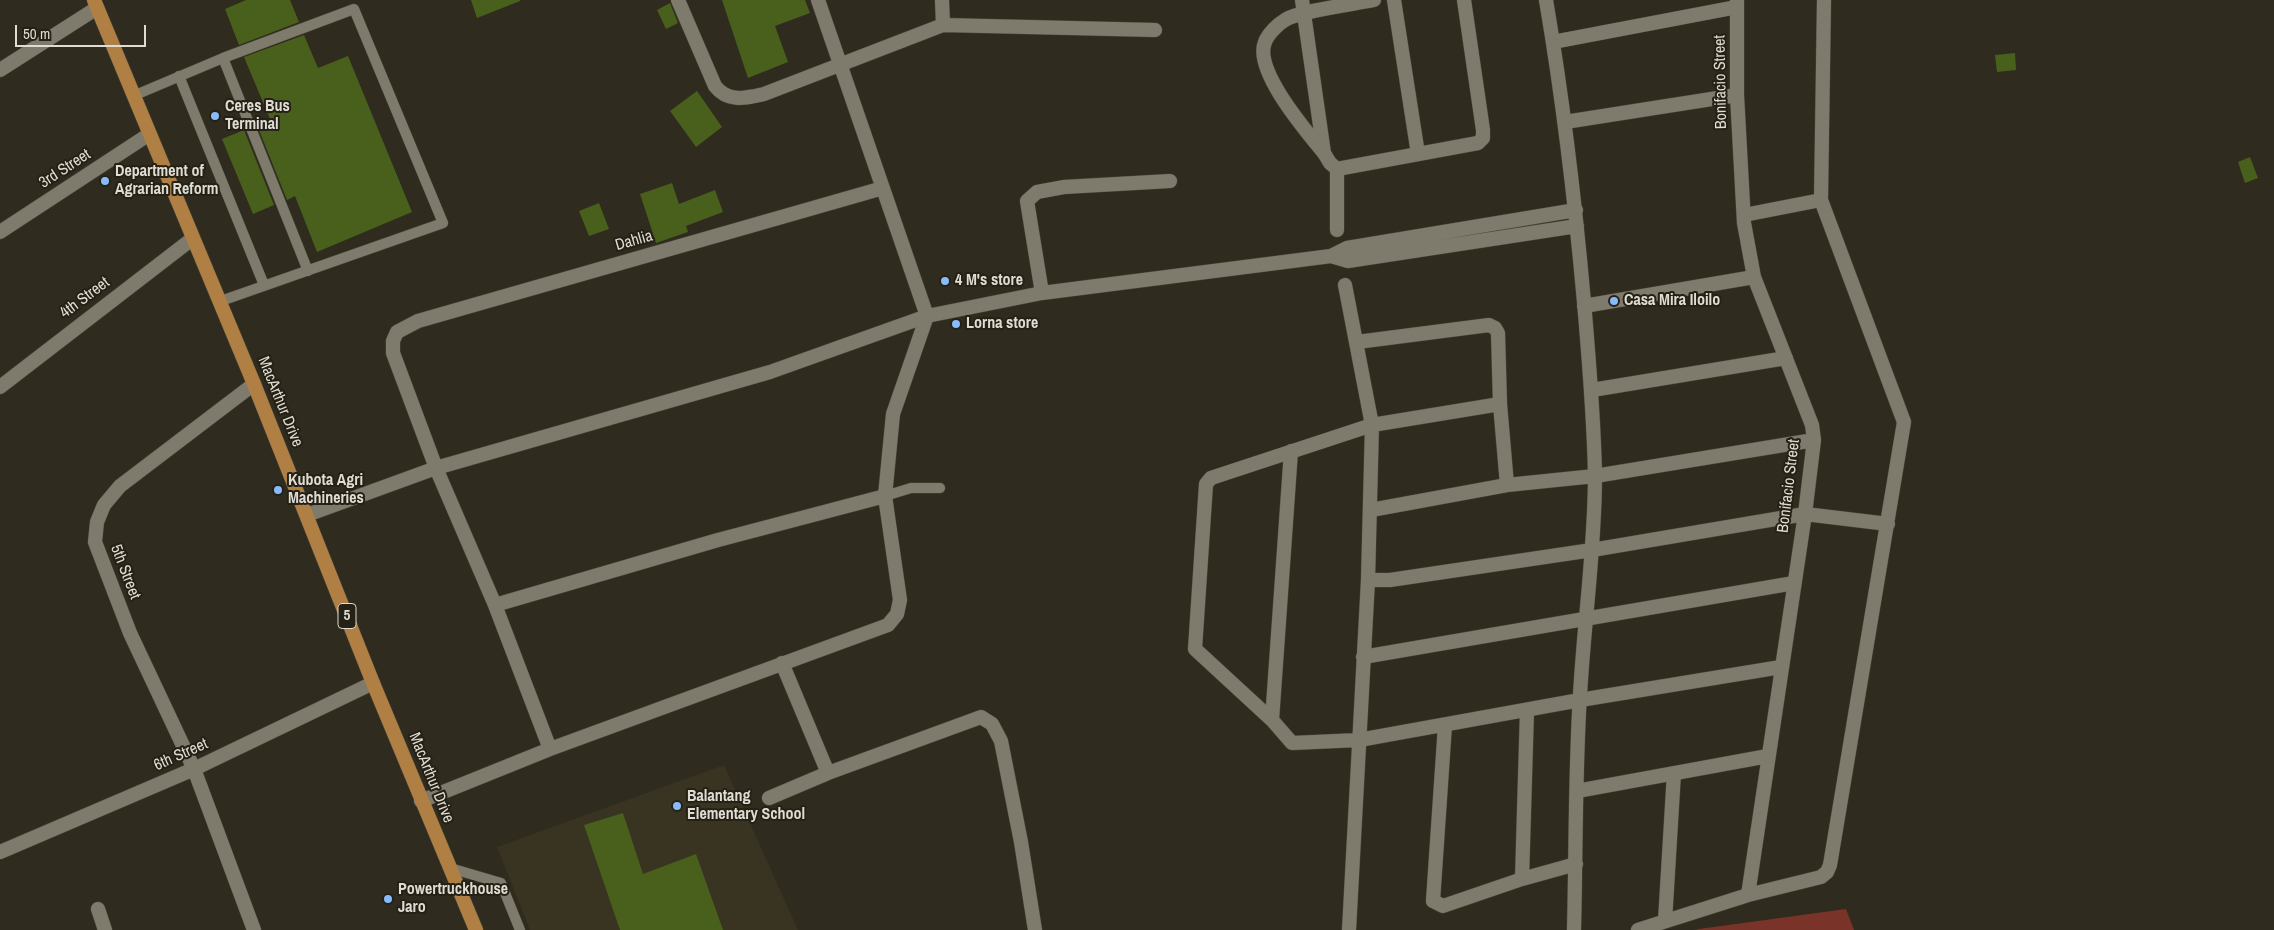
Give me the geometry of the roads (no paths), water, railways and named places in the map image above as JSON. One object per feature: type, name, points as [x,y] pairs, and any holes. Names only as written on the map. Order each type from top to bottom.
[{"type":"main road","name":"MacArthur Drive","points":[[95,4],[148,135],[254,384],[373,683],[476,930]]},
{"type":"street","points":[[678,0],[715,86],[721,94],[729,98],[744,98],[764,94],[943,24],[1155,30]]},
{"type":"street","points":[[421,801],[550,749],[888,624],[897,614],[900,600],[884,496],[893,414],[927,316],[818,0]]},
{"type":"street","points":[[942,0],[943,24]]},
{"type":"street","points":[[1337,230],[1337,169],[1276,91],[1264,53],[1264,43],[1273,30],[1303,7],[1374,0]]},
{"type":"street","points":[[1394,0],[1418,154]]},
{"type":"street","points":[[1337,169],[1478,143],[1483,138],[1464,0]]},
{"type":"street","points":[[1546,0],[1565,122],[1576,210],[1592,390],[1595,476],[1592,550],[1580,700],[1574,930]]},
{"type":"street","points":[[1638,930],[1748,895],[1821,878],[1827,872],[1904,422],[1822,200],[1824,0]]},
{"type":"street","points":[[0,70],[95,4]]},
{"type":"street","points":[[1553,42],[1737,4]]},
{"type":"street","name":"Bonifacio Street","points":[[1737,4],[1737,96],[1744,215],[1754,277],[1812,425],[1814,440],[1805,514],[1748,895]]},
{"type":"street","points":[[1303,7],[1324,153]]},
{"type":"street","points":[[1565,122],[1737,96]]},
{"type":"street","name":"3rd Street","points":[[0,232],[148,135]]},
{"type":"street","points":[[1042,293],[1028,201],[1037,192],[1064,187],[1170,180]]},
{"type":"street","name":"Dahlia","points":[[436,468],[393,353],[393,341],[397,332],[418,321],[883,188]]},
{"type":"street","points":[[1744,215],[1822,200]]},
{"type":"street","points":[[307,515],[436,468],[770,372],[927,316],[1042,293],[1331,256],[1348,261],[1357,253],[1481,226],[1576,210]]},
{"type":"street","points":[[1481,226],[1483,240]]},
{"type":"street","points":[[1357,253],[1483,240],[1577,226]]},
{"type":"street","name":"4th Street","points":[[0,387],[192,239]]},
{"type":"street","points":[[1584,306],[1754,277]]},
{"type":"street","points":[[1345,285],[1372,425],[1368,580],[1349,930]]},
{"type":"street","points":[[1357,342],[1489,325],[1496,328],[1498,334],[1500,404],[1506,486]]},
{"type":"street","points":[[1592,390],[1786,358]]},
{"type":"street","name":"5th Street","points":[[254,384],[120,486],[104,505],[97,522],[95,542],[130,633],[194,769],[254,930]]},
{"type":"street","points":[[1500,404],[1372,425],[1211,478],[1206,484],[1204,491],[1196,649],[1272,720],[1292,743],[1359,740],[1580,700],[1781,667]]},
{"type":"street","points":[[1371,510],[1506,486],[1595,476],[1814,440]]},
{"type":"street","points":[[1272,720],[1291,451]]},
{"type":"street","points":[[436,468],[495,605],[550,749]]},
{"type":"street","points":[[495,605],[709,543],[884,496]]},
{"type":"street","points":[[1368,580],[1390,580],[1592,550],[1805,514],[1888,524]]},
{"type":"street","points":[[1363,657],[1794,583]]},
{"type":"street","points":[[782,663],[828,773]]},
{"type":"street","name":"6th Street","points":[[0,852],[194,769],[373,683]]},
{"type":"street","points":[[1522,879],[1527,710]]},
{"type":"street","points":[[769,798],[828,773],[981,717],[992,724],[1001,741],[1021,842],[1035,930]]},
{"type":"street","points":[[1445,725],[1433,901],[1443,906],[1522,879],[1576,864]]},
{"type":"street","points":[[1578,791],[1768,756]]},
{"type":"street","points":[[1665,921],[1674,773]]},
{"type":"street","points":[[98,909],[105,930]]},
{"type":"lane","points":[[133,96],[223,58],[354,9],[443,223],[218,302]]},
{"type":"lane","points":[[223,58],[308,271]]},
{"type":"lane","points":[[179,76],[264,286]]},
{"type":"lane","points":[[884,496],[911,488],[940,488]]},
{"type":"lane","points":[[450,868],[501,883],[520,930]]},
{"type":"place","name":"Ceres Bus Terminal","points":[[215,116]]},
{"type":"place","name":"Department of Agrarian Reform","points":[[105,181]]},
{"type":"place","name":"4 M's store","points":[[945,281]]},
{"type":"place","name":"Casa Mira Iloilo","points":[[1614,301]]},
{"type":"place","name":"Lorna store","points":[[956,324]]},
{"type":"place","name":"Kubota Agri Machineries","points":[[278,490]]},
{"type":"place","name":"Balantang Elementary School","points":[[677,806]]},
{"type":"place","name":"Powertruckhouse Jaro","points":[[388,899]]}]
